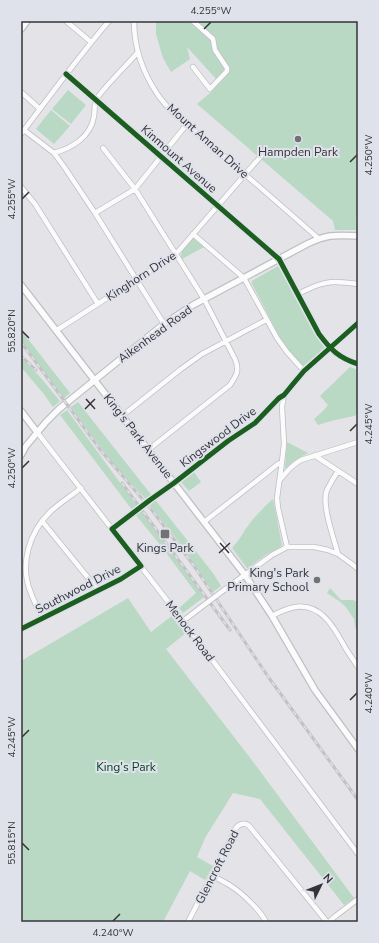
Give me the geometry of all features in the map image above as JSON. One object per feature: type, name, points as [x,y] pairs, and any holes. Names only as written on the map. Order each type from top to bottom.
[{"type":"main road","points":[[21,29],[27,21]]},
{"type":"main road","name":"Aikenhead Road","points":[[21,454],[59,408],[164,324],[184,311],[319,238],[334,235],[358,236]]},
{"type":"main road","name":"King's Park Avenue","points":[[21,284],[245,575],[272,616],[315,690],[358,749]]},
{"type":"main road","name":"Menock Road","points":[[21,411],[38,432]]},
{"type":"street","points":[[66,21],[91,42]]},
{"type":"street","points":[[109,21],[66,74],[23,132],[54,153],[95,213],[164,324]]},
{"type":"street","name":"Mount Annan Drive","points":[[134,21],[138,52],[146,73],[158,94],[171,110],[319,238]]},
{"type":"street","points":[[193,21],[213,39],[215,50],[227,68],[227,71],[210,89],[193,67]]},
{"type":"street","points":[[54,153],[73,146],[86,135],[93,121],[96,100],[138,52]]},
{"type":"street","name":"Kinmount Avenue","points":[[66,74],[280,259]]},
{"type":"street","points":[[21,92],[40,109]]},
{"type":"street","points":[[95,213],[135,189],[187,124]]},
{"type":"street","points":[[103,148],[135,189],[204,299],[238,366],[236,376],[230,385],[148,450]]},
{"type":"street","name":"Kinghorn Drive","points":[[57,330],[176,254],[261,156]]},
{"type":"street","points":[[21,187],[35,204],[98,304]]},
{"type":"street","points":[[193,234],[244,278],[266,320],[282,345],[304,371]]},
{"type":"street","points":[[280,259],[319,334],[330,348],[345,359],[358,364]]},
{"type":"street","points":[[298,294],[324,283],[335,282],[358,284]]},
{"type":"street","points":[[122,416],[202,354],[266,320]]},
{"type":"street","name":"Kingswood Drive","points":[[174,483],[228,441],[255,423],[279,398],[284,395],[304,371],[358,323]]},
{"type":"street","points":[[284,395],[282,407],[284,444],[277,498],[287,547]]},
{"type":"street","name":"Menock Road","points":[[38,432],[183,621],[358,854]]},
{"type":"street","points":[[280,480],[295,464],[301,460],[358,442]]},
{"type":"street","points":[[315,455],[358,484]]},
{"type":"street","points":[[204,522],[282,462]]},
{"type":"street","points":[[338,471],[327,491],[325,500],[338,554]]},
{"type":"street","points":[[43,618],[31,594],[28,583],[26,561],[28,549],[42,521],[51,511],[81,488]]},
{"type":"street","points":[[42,521],[98,590]]},
{"type":"street","points":[[183,621],[272,555],[287,547],[307,547],[328,550],[338,554],[358,569]]},
{"type":"street","name":"Southwood Drive","points":[[24,627],[121,579],[141,566]]},
{"type":"street","points":[[272,616],[283,610],[296,607],[307,608],[318,612],[323,615],[333,626],[358,667]]},
{"type":"street","name":"Glencroft Road","points":[[188,922],[236,828],[242,823],[248,825],[328,922]]},
{"type":"street","points":[[212,875],[232,886],[251,904],[266,922]]},
{"type":"street","points":[[328,922],[358,899]]},
{"type":"green space","name":"Hampden Park","points":[[156,21],[358,21],[357,230],[335,230],[333,221],[197,104],[210,93],[219,82],[187,47],[190,59],[171,72],[163,58],[156,34]]},
{"type":"green space","points":[[68,90],[86,105],[71,124],[52,109]]},
{"type":"green space","points":[[51,110],[70,126],[54,144],[36,129]]},
{"type":"green space","points":[[193,238],[204,247],[182,259],[182,251]]},
{"type":"green space","points":[[278,266],[281,267],[329,348],[304,370],[287,351],[252,284],[252,281]]},
{"type":"green space","points":[[21,330],[70,393],[64,398],[21,340]]},
{"type":"green space","points":[[21,357],[60,401],[53,407],[21,367]]},
{"type":"green space","points":[[350,367],[358,370],[358,415],[318,425],[314,419],[328,405],[320,396]]},
{"type":"green space","points":[[78,402],[213,573],[221,586],[213,592],[179,542],[143,496],[114,465],[71,407]]},
{"type":"green space","points":[[67,410],[137,506],[133,511],[60,415]]},
{"type":"green space","points":[[287,442],[308,453],[285,468]]},
{"type":"green space","points":[[194,472],[201,482],[189,491],[181,482]]},
{"type":"green space","points":[[273,499],[282,545],[247,568],[232,548],[255,517]]},
{"type":"green space","points":[[141,511],[204,597],[183,613],[179,608],[196,593],[135,514]]},
{"type":"green space","points":[[330,588],[341,600],[353,600],[358,602],[358,631],[355,627],[354,619],[345,606],[327,593]]},
{"type":"green space","name":"King's Park","points":[[128,598],[151,632],[173,615],[186,633],[166,649],[251,759],[354,898],[344,905],[260,799],[233,793],[205,838],[197,857],[213,866],[205,880],[190,871],[163,922],[21,922],[21,661]]},
{"type":"railway","points":[[21,342],[102,452],[151,509],[194,566],[269,678],[358,800]]},
{"type":"railway","points":[[21,356],[36,370]]},
{"type":"railway","points":[[122,483],[230,630]]},
{"type":"cycle path","points":[[66,74],[279,259],[319,334],[327,345],[340,356],[358,364]]},
{"type":"cycle path","points":[[21,629],[121,579],[141,566],[112,529],[228,441],[255,423],[279,398],[284,395],[304,371],[358,323]]},
{"type":"place","name":"Hampden Park","points":[[298,139]]},
{"type":"place","name":"Kings Park","points":[[165,534]]},
{"type":"place","name":"King's Park Primary School","points":[[317,580]]}]
